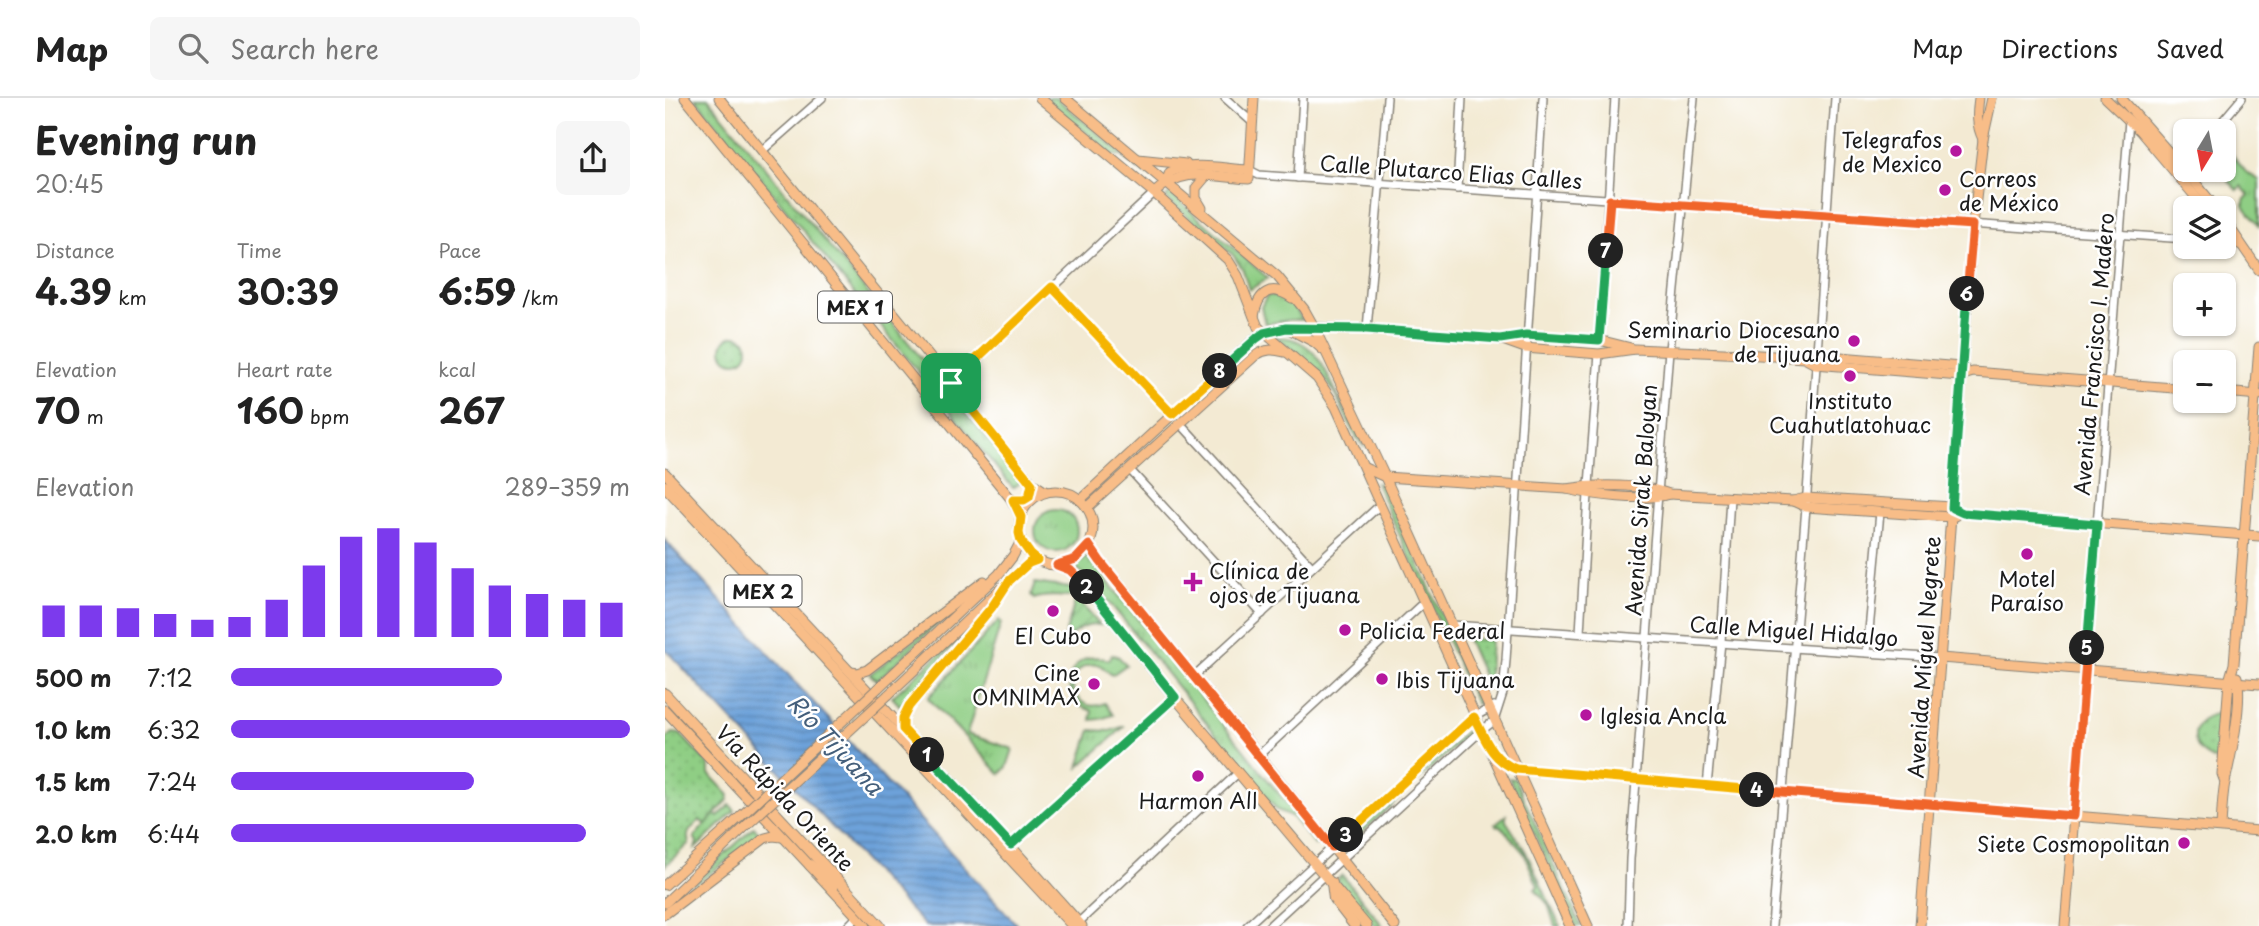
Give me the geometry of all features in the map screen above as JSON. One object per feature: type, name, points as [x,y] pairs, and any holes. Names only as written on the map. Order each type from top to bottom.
[{"type":"highway","name":"MEX 2","points":[[665,486],[970,814],[1078,925]]},
{"type":"highway","points":[[736,561],[790,607]]},
{"type":"highway","name":"Vía Rápida Oriente","points":[[665,694],[880,926]]},
{"type":"highway","points":[[935,764],[970,814]]},
{"type":"highway","points":[[810,866],[856,900]]},
{"type":"highway","points":[[1332,883],[1334,899],[1355,926]]},
{"type":"main road","name":"MEX 1","points":[[685,98],[1013,500],[1021,517],[1021,541]]},
{"type":"main road","name":"MEX 1","points":[[719,98],[1032,484],[1046,492],[1064,492],[1080,500]]},
{"type":"main road","points":[[1040,98],[1154,193],[1228,260],[1238,276],[1258,327],[1307,368],[1324,387],[1336,407],[1570,926]]},
{"type":"main road","points":[[1065,98],[1277,276],[1304,309],[1385,477],[1588,926]]},
{"type":"main road","points":[[1249,174],[1254,98]]},
{"type":"main road","points":[[1979,98],[1977,120],[1983,139]]},
{"type":"main road","name":"Avenida Miguel Negrete","points":[[1920,926],[1973,225],[1983,139],[1992,98]]},
{"type":"main road","points":[[2105,98],[2173,162]]},
{"type":"main road","points":[[2121,98],[2129,120]]},
{"type":"main road","points":[[2121,98],[2173,159]]},
{"type":"main road","points":[[1138,159],[1198,166]]},
{"type":"main road","name":"Calle Plutarco Elias Calles","points":[[1165,182],[1170,172],[1178,168],[1198,166],[1249,174]]},
{"type":"main road","name":"Calle Plutarco Elias Calles","points":[[1165,182],[1181,176],[1249,174]]},
{"type":"main road","points":[[1207,175],[1198,184],[1196,198],[1212,220]]},
{"type":"main road","points":[[1154,193],[1165,182]]},
{"type":"main road","points":[[2193,182],[2205,196]]},
{"type":"main road","points":[[2236,244],[2259,270]]},
{"type":"main road","points":[[1254,317],[1259,297],[1273,291],[1289,296],[1304,309]]},
{"type":"main road","points":[[1057,565],[1076,559],[1089,545],[1093,530],[1091,515],[1080,500],[1264,333],[1286,328],[1314,327],[1500,339],[1526,335],[1599,340],[1636,349]]},
{"type":"main road","points":[[1286,328],[1314,342],[1325,351]]},
{"type":"main road","points":[[1500,339],[1525,348],[1599,354],[1636,349],[1669,350],[1804,358],[2173,388]]},
{"type":"main road","points":[[2221,827],[2225,782],[2222,774],[2233,682],[2259,346]]},
{"type":"main road","points":[[1087,508],[1256,355],[1273,350],[1286,353]]},
{"type":"main road","points":[[2236,393],[2257,395]]},
{"type":"main road","points":[[1363,467],[1385,477],[1516,487],[1793,501],[2259,536]]},
{"type":"main road","points":[[665,472],[1011,845],[1078,925]]},
{"type":"main road","points":[[1013,500],[1029,497],[1032,484]]},
{"type":"main road","points":[[1021,517],[1030,502],[1046,492]]},
{"type":"main road","points":[[1806,502],[1880,512],[1951,512]]},
{"type":"main road","points":[[665,885],[999,574],[1021,541],[1037,560],[1070,570],[1082,581],[1175,697],[1367,926]]},
{"type":"main road","points":[[1089,545],[1395,926]]},
{"type":"main road","points":[[665,903],[1009,581],[1029,563],[1037,560]]},
{"type":"main road","points":[[850,672],[867,670],[982,582],[999,574]]},
{"type":"main road","points":[[903,729],[903,718],[909,706],[992,607],[1009,581]]},
{"type":"main road","name":"Calle Miguel Hidalgo","points":[[1941,658],[2259,684]]},
{"type":"main road","points":[[665,710],[866,926]]},
{"type":"main road","points":[[1492,752],[1506,765],[1516,769]]},
{"type":"main road","points":[[2074,816],[2259,831]]},
{"type":"main road","name":"Avenida Francisco I. Madero","points":[[2065,926],[2074,816]]},
{"type":"main road","points":[[665,914],[765,838],[782,837]]},
{"type":"street","points":[[762,151],[823,98]]},
{"type":"street","points":[[1225,98],[1252,122]]},
{"type":"street","points":[[1298,178],[1303,98]]},
{"type":"street","points":[[1367,329],[1387,98]]},
{"type":"street","points":[[1457,189],[1462,98]]},
{"type":"street","points":[[1269,926],[1481,730],[1494,721],[1501,702],[1543,98]]},
{"type":"street","points":[[1599,340],[1615,98]]},
{"type":"street","name":"Avenida Sirak Baloyan","points":[[1627,926],[1669,350],[1694,98]]},
{"type":"street","points":[[1772,926],[1835,98]]},
{"type":"street","points":[[2224,119],[2242,98]]},
{"type":"street","name":"Avenida Francisco I. Madero","points":[[2074,816],[2129,120]]},
{"type":"street","name":"Calle Plutarco Elias Calles","points":[[1249,174],[2173,238]]},
{"type":"street","points":[[951,383],[1154,193]]},
{"type":"street","points":[[1052,287],[1172,414]]},
{"type":"street","points":[[1580,633],[1599,354]]},
{"type":"street","points":[[1180,423],[1312,567]]},
{"type":"street","points":[[1130,470],[1262,614]]},
{"type":"street","points":[[1707,786],[1721,642],[1730,498]]},
{"type":"street","points":[[1194,676],[1380,505]]},
{"type":"street","points":[[1867,652],[1880,512]]},
{"type":"street","points":[[1259,755],[1424,602]]},
{"type":"street","name":"Calle Miguel Hidalgo","points":[[1453,625],[1941,658]]},
{"type":"street","points":[[1011,845],[1175,697]]},
{"type":"street","points":[[1247,926],[1474,717],[1501,702]]},
{"type":"street","points":[[1516,769],[2074,816]]},
{"type":"street","points":[[1078,925],[1238,773]]},
{"type":"street","points":[[848,926],[857,917]]},
{"type":"green space","points":[[695,98],[708,98],[1022,481],[1013,488]]},
{"type":"green space","points":[[1045,98],[1056,98],[1148,176],[1121,156],[1113,155]]},
{"type":"green space","points":[[2237,161],[2246,172],[2259,180],[2259,226],[2244,206],[2244,200],[2249,195],[2241,186],[2237,190],[2230,182],[2237,182]]},
{"type":"green space","points":[[1171,194],[1268,278],[1249,290],[1243,270],[1233,255],[1167,199],[1166,196]]},
{"type":"green space","points":[[1269,295],[1281,297],[1303,320],[1265,324],[1261,307]]},
{"type":"green space","points":[[735,336],[744,340],[748,349],[744,358],[735,362],[726,358],[722,349],[726,340]]},
{"type":"green space","points":[[1276,337],[1299,342],[1315,355],[1365,448],[1355,435],[1327,382],[1307,361]]},
{"type":"green space","points":[[1376,483],[1384,485],[1480,702],[1476,704]]},
{"type":"green space","points":[[1056,510],[1071,516],[1077,531],[1071,546],[1056,552],[1041,546],[1035,531],[1041,516]]},
{"type":"green space","points":[[1087,556],[1318,842],[1315,845],[1291,816],[1277,810],[1113,607],[1075,566]]},
{"type":"green space","points":[[1035,583],[1070,588],[1076,595],[1034,599],[1031,595]]},
{"type":"green space","points":[[1076,598],[1100,625],[1082,628],[1067,639],[1064,638]]},
{"type":"green space","points":[[949,613],[877,681],[870,674]]},
{"type":"green space","points":[[999,620],[1001,623],[967,734],[1013,749],[1007,767],[1000,774],[928,698]]},
{"type":"green space","points":[[967,630],[900,706],[892,697]]},
{"type":"green space","points":[[1467,639],[1491,640],[1488,687]]},
{"type":"green space","points":[[1112,654],[1126,665],[1112,675],[1100,665],[1083,668],[1075,675],[1074,693],[1071,694],[1070,677],[1078,664],[1092,658],[1109,660]]},
{"type":"green space","points":[[1077,697],[1090,706],[1105,703],[1113,715],[1091,720],[1092,711],[1080,706],[1074,699]]},
{"type":"green space","points":[[2221,713],[2217,760],[2200,749],[2195,734],[2202,720]]},
{"type":"green space","points":[[1125,726],[1079,767],[1091,730],[1110,731]]},
{"type":"green space","points":[[1468,729],[1470,732],[1350,844],[1347,841]]},
{"type":"green space","points":[[673,733],[680,734],[709,765],[709,774],[729,795],[728,800],[705,825],[700,820],[692,828],[688,836],[689,843],[665,866],[665,740]]},
{"type":"green space","points":[[1509,778],[1515,779],[1581,926],[1576,926]]},
{"type":"green space","points":[[730,805],[735,811],[695,849],[697,842],[694,837],[715,813],[718,817]]},
{"type":"green space","points":[[1506,815],[1506,821],[1526,852],[1560,926],[1555,926],[1548,904],[1535,889],[1538,886],[1524,853],[1500,825],[1495,824]]},
{"type":"green space","points":[[754,827],[760,835],[680,897],[684,892]]},
{"type":"green space","points":[[1342,875],[1383,926],[1375,926],[1337,880]]},
{"type":"water","name":"Río Tijuana","points":[[665,540],[1018,926],[925,926],[665,649]]},
{"type":"place","name":"Telegrafos de Mexico","points":[[1956,151]]},
{"type":"place","name":"Correos de México","points":[[1945,190]]},
{"type":"place","name":"Seminario Diocesano de Tijuana","points":[[1854,341]]},
{"type":"place","name":"Instituto Cuahutlatohuac","points":[[1850,376]]},
{"type":"place","name":"Motel Paraíso","points":[[2027,554]]},
{"type":"place","name":"Clínica de ojos de Tijuana","points":[[1193,582]]},
{"type":"place","name":"El Cubo","points":[[1053,611]]},
{"type":"place","name":"Policia Federal","points":[[1345,630]]},
{"type":"place","name":"Ibis Tijuana","points":[[1382,679]]},
{"type":"place","name":"Cine OMNIMAX","points":[[1094,684]]},
{"type":"place","name":"Iglesia Ancla","points":[[1586,715]]},
{"type":"place","name":"Harmon All","points":[[1198,776]]},
{"type":"place","name":"Siete Cosmopolitan","points":[[2184,843]]},
{"type":"route","points":[[1610,200],[1973,225],[1952,508],[1963,513],[2097,524],[2074,816],[1516,769],[1506,765],[1492,752],[1474,717],[1332,847],[1089,545],[1076,559],[1057,565],[1070,570],[1082,581],[1175,697],[1011,845],[903,729],[903,718],[914,699],[972,632],[1009,581],[1029,563],[1037,560],[1021,541],[1021,517],[1013,500],[1029,497],[1032,484],[951,383],[1052,287],[1172,414],[1251,342],[1276,329],[1367,329],[1500,339],[1526,335],[1599,340],[1610,200]]}]
